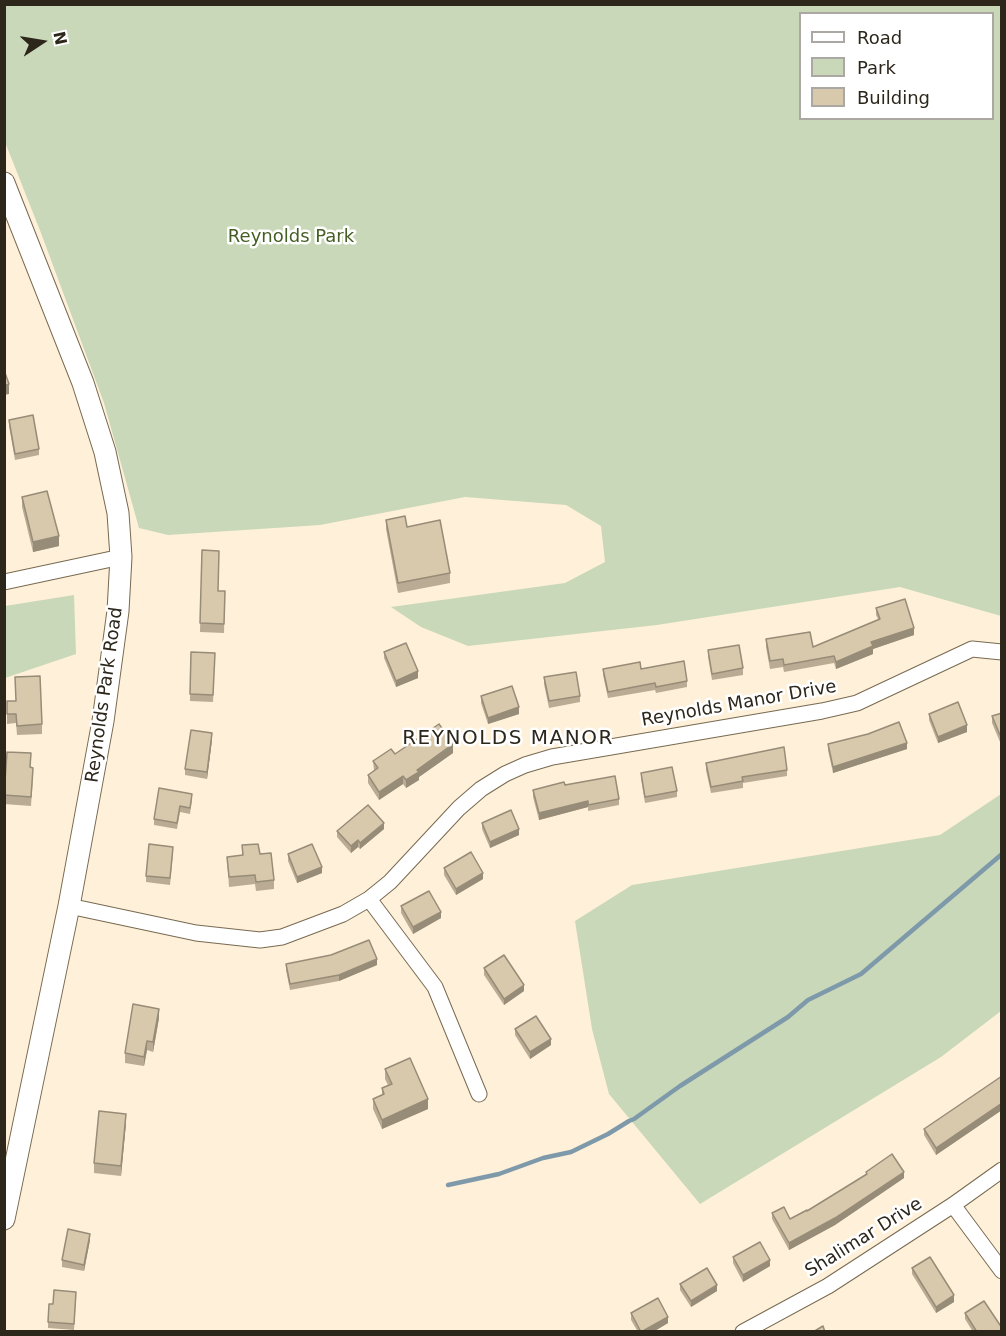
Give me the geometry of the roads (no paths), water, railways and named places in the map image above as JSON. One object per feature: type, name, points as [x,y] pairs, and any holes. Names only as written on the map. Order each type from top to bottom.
[{"type":"main road","name":"Reynolds Park Road","points":[[4,183],[83,383],[105,452],[118,513],[120,557],[118,611],[103,721],[69,906],[5,1218]]},
{"type":"street","points":[[4,582],[120,557]]},
{"type":"street","name":"Reynolds Manor Drive","points":[[69,906],[196,933],[260,940],[282,937],[343,915],[369,899],[390,882],[459,808],[481,789],[525,765],[552,757],[822,711],[865,699],[972,649],[1002,652]]},
{"type":"street","points":[[369,899],[435,987],[479,1094]]},
{"type":"street","name":"Shalimar Drive","points":[[744,1331],[828,1286],[953,1205],[1002,1170]]},
{"type":"street","points":[[953,1205],[1002,1271]]},
{"type":"waterway","points":[[448,1185],[499,1174],[543,1158],[571,1152],[634,1119],[680,1086],[788,1017],[808,1000],[861,974],[1002,854]]},
{"type":"district","name":"REYNOLDS MANOR","points":[[508,739]]},
{"type":"park label","name":"Reynolds Park","points":[[291,237]]}]
